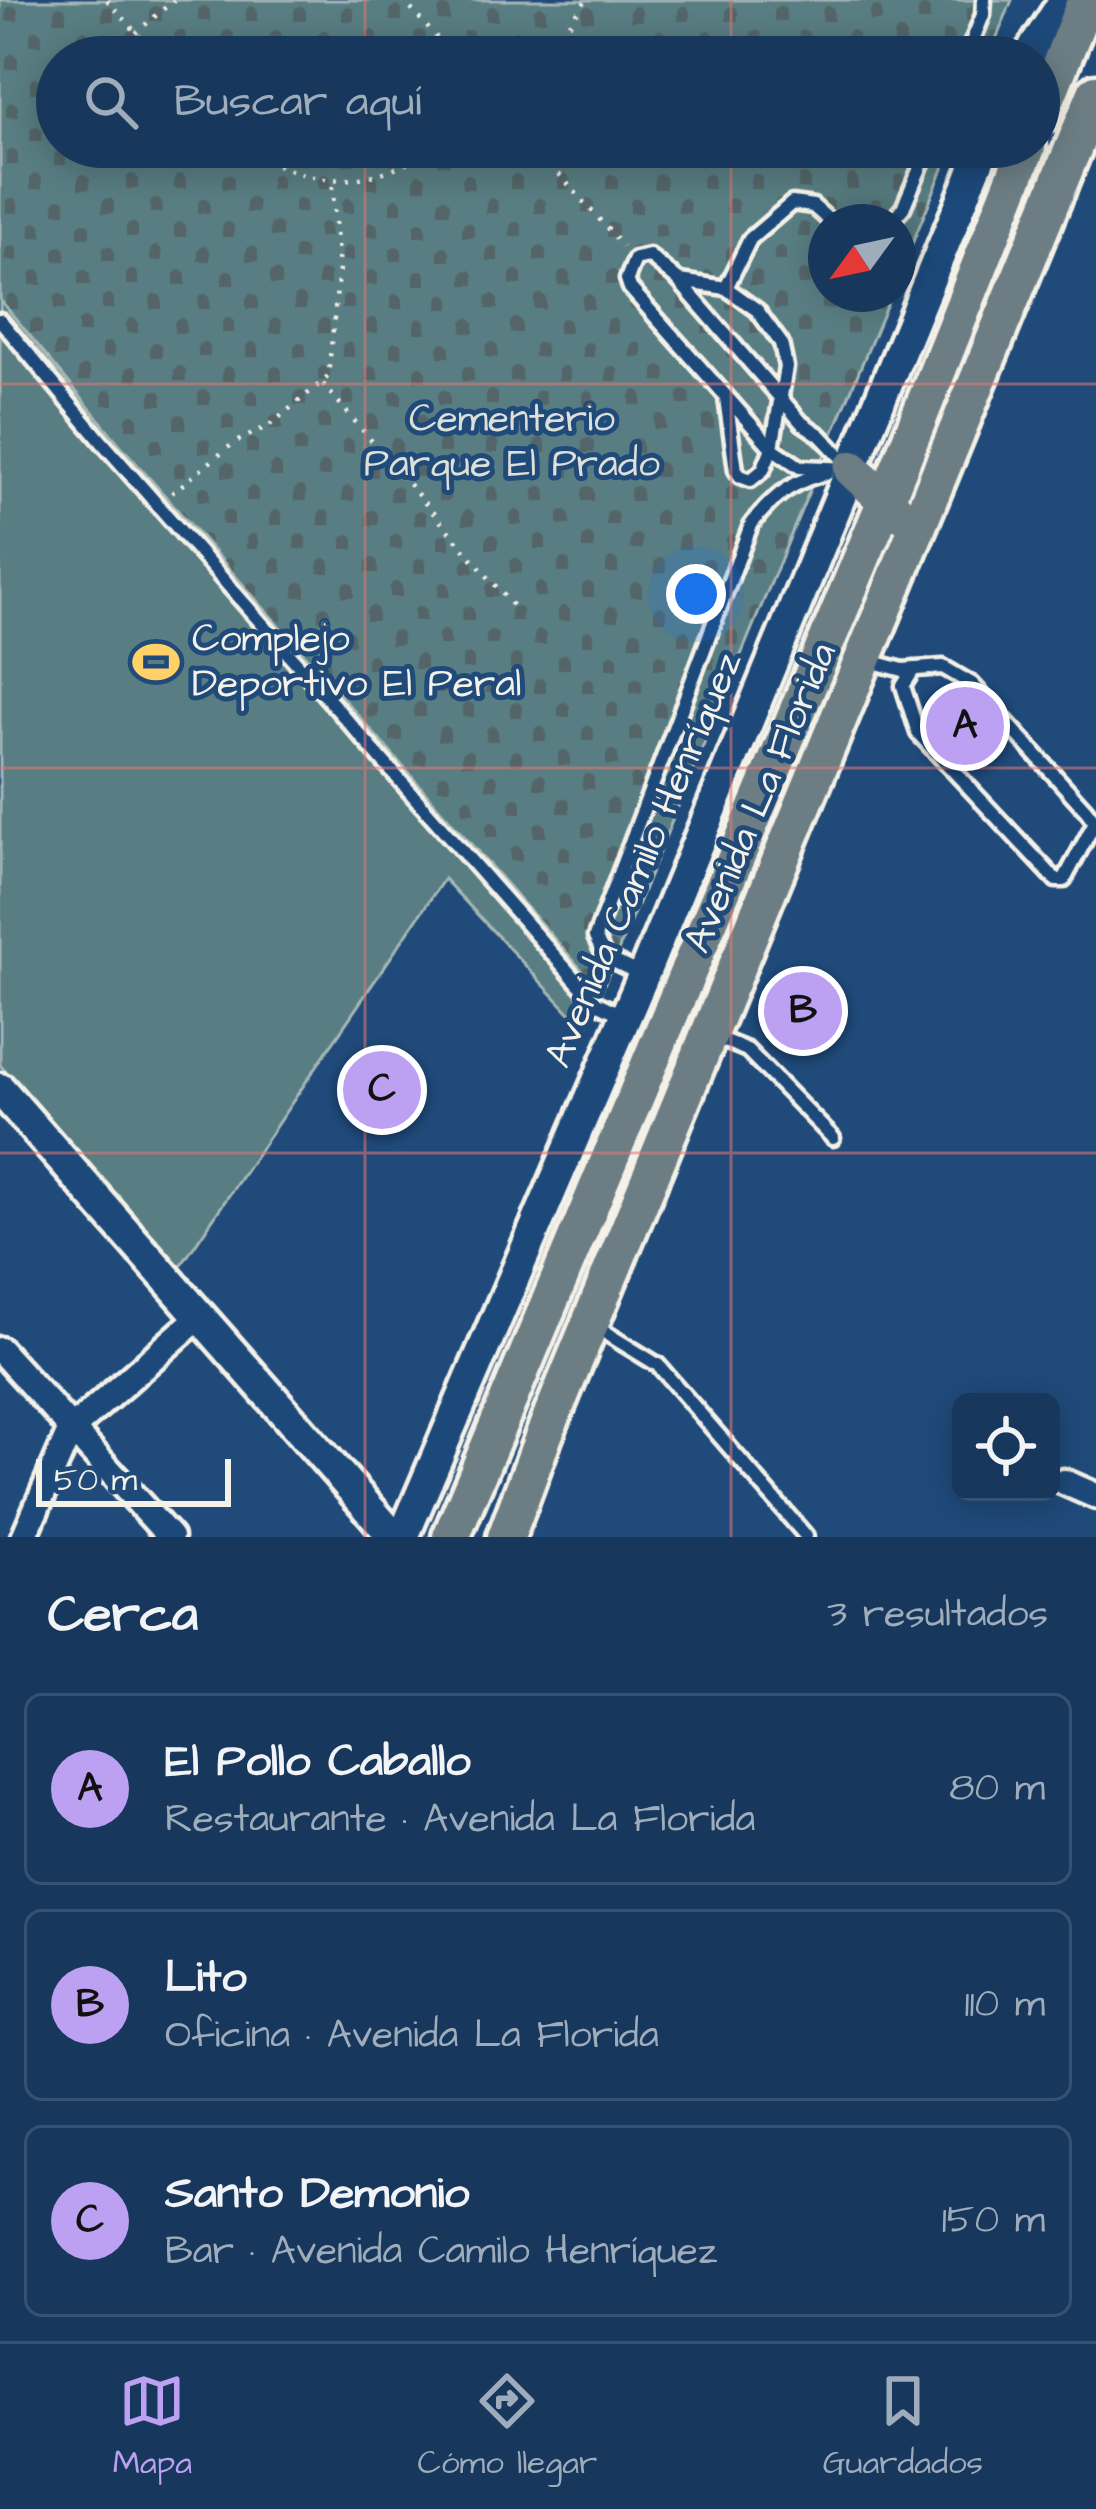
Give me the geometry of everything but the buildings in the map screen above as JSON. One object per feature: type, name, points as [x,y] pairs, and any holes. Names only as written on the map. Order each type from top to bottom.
[{"type":"main road","points":[[1060,65],[1086,0]]},
{"type":"main road","name":"Avenida La Florida","points":[[506,1537],[1096,93]]},
{"type":"main road","points":[[452,1537],[886,500],[1019,168]]},
{"type":"main road","points":[[852,469],[902,518],[902,569]]},
{"type":"street","points":[[1042,36],[1065,0]]},
{"type":"street","name":"Avenida Camilo Henríquez","points":[[399,1537],[643,976],[975,168]]},
{"type":"street","points":[[0,1089],[399,1537]]},
{"type":"street","points":[[24,1537],[70,1431],[199,1317]]},
{"type":"street","points":[[0,1350],[170,1537]]},
{"type":"street","points":[[1064,1482],[1096,1496]]},
{"type":"lane","points":[[974,36],[984,0]]},
{"type":"lane","points":[[905,204],[919,168]]},
{"type":"lane","points":[[727,288],[750,239],[792,203],[808,205]]},
{"type":"lane","points":[[649,256],[679,281],[852,469],[800,467],[772,448],[630,288],[627,279],[634,259],[649,256]]},
{"type":"lane","points":[[679,281],[727,288],[757,310],[781,344],[786,367],[772,448],[763,470],[751,480],[740,476],[725,397]]},
{"type":"lane","points":[[0,321],[595,1002],[626,1016]]},
{"type":"lane","points":[[643,976],[605,957],[595,937],[751,525],[769,500],[811,476],[852,469]]},
{"type":"lane","points":[[864,660],[914,669],[944,667],[972,684],[1095,822],[1064,880],[1057,880],[918,733],[903,686],[914,669]]},
{"type":"lane","points":[[708,1034],[747,1049],[833,1138]]},
{"type":"lane","points":[[590,1324],[658,1365],[806,1536]]},
{"type":"path","points":[[107,0],[139,36]]},
{"type":"path","points":[[136,33],[174,0]]},
{"type":"path","points":[[404,0],[436,36]]},
{"type":"path","points":[[558,36],[586,0]]},
{"type":"path","points":[[283,168],[332,181],[392,168]]},
{"type":"path","points":[[554,168],[634,259]]},
{"type":"path","points":[[172,493],[234,443],[270,425],[323,384],[331,370],[339,293],[332,181]]},
{"type":"path","points":[[323,384],[518,611]]},
{"type":"green space","name":"Cementerio Parque El Prado","points":[[0,0],[1012,0],[997,36],[36,36],[36,168],[943,168],[916,234],[916,204],[808,204],[808,312],[884,312],[601,992],[121,446],[0,300]]},
{"type":"green space","name":"Complejo Deportivo El Peral","points":[[0,300],[121,446],[601,992],[585,1029],[444,879],[176,1273],[0,1065]]},
{"type":"place","name":"Complejo Deportivo El Peral","points":[[156,662]]},
{"type":"place","name":"El Pollo Caballo","points":[[965,726]]},
{"type":"place","name":"Lito","points":[[803,1011]]},
{"type":"place","name":"Santo Demonio","points":[[382,1090]]}]
